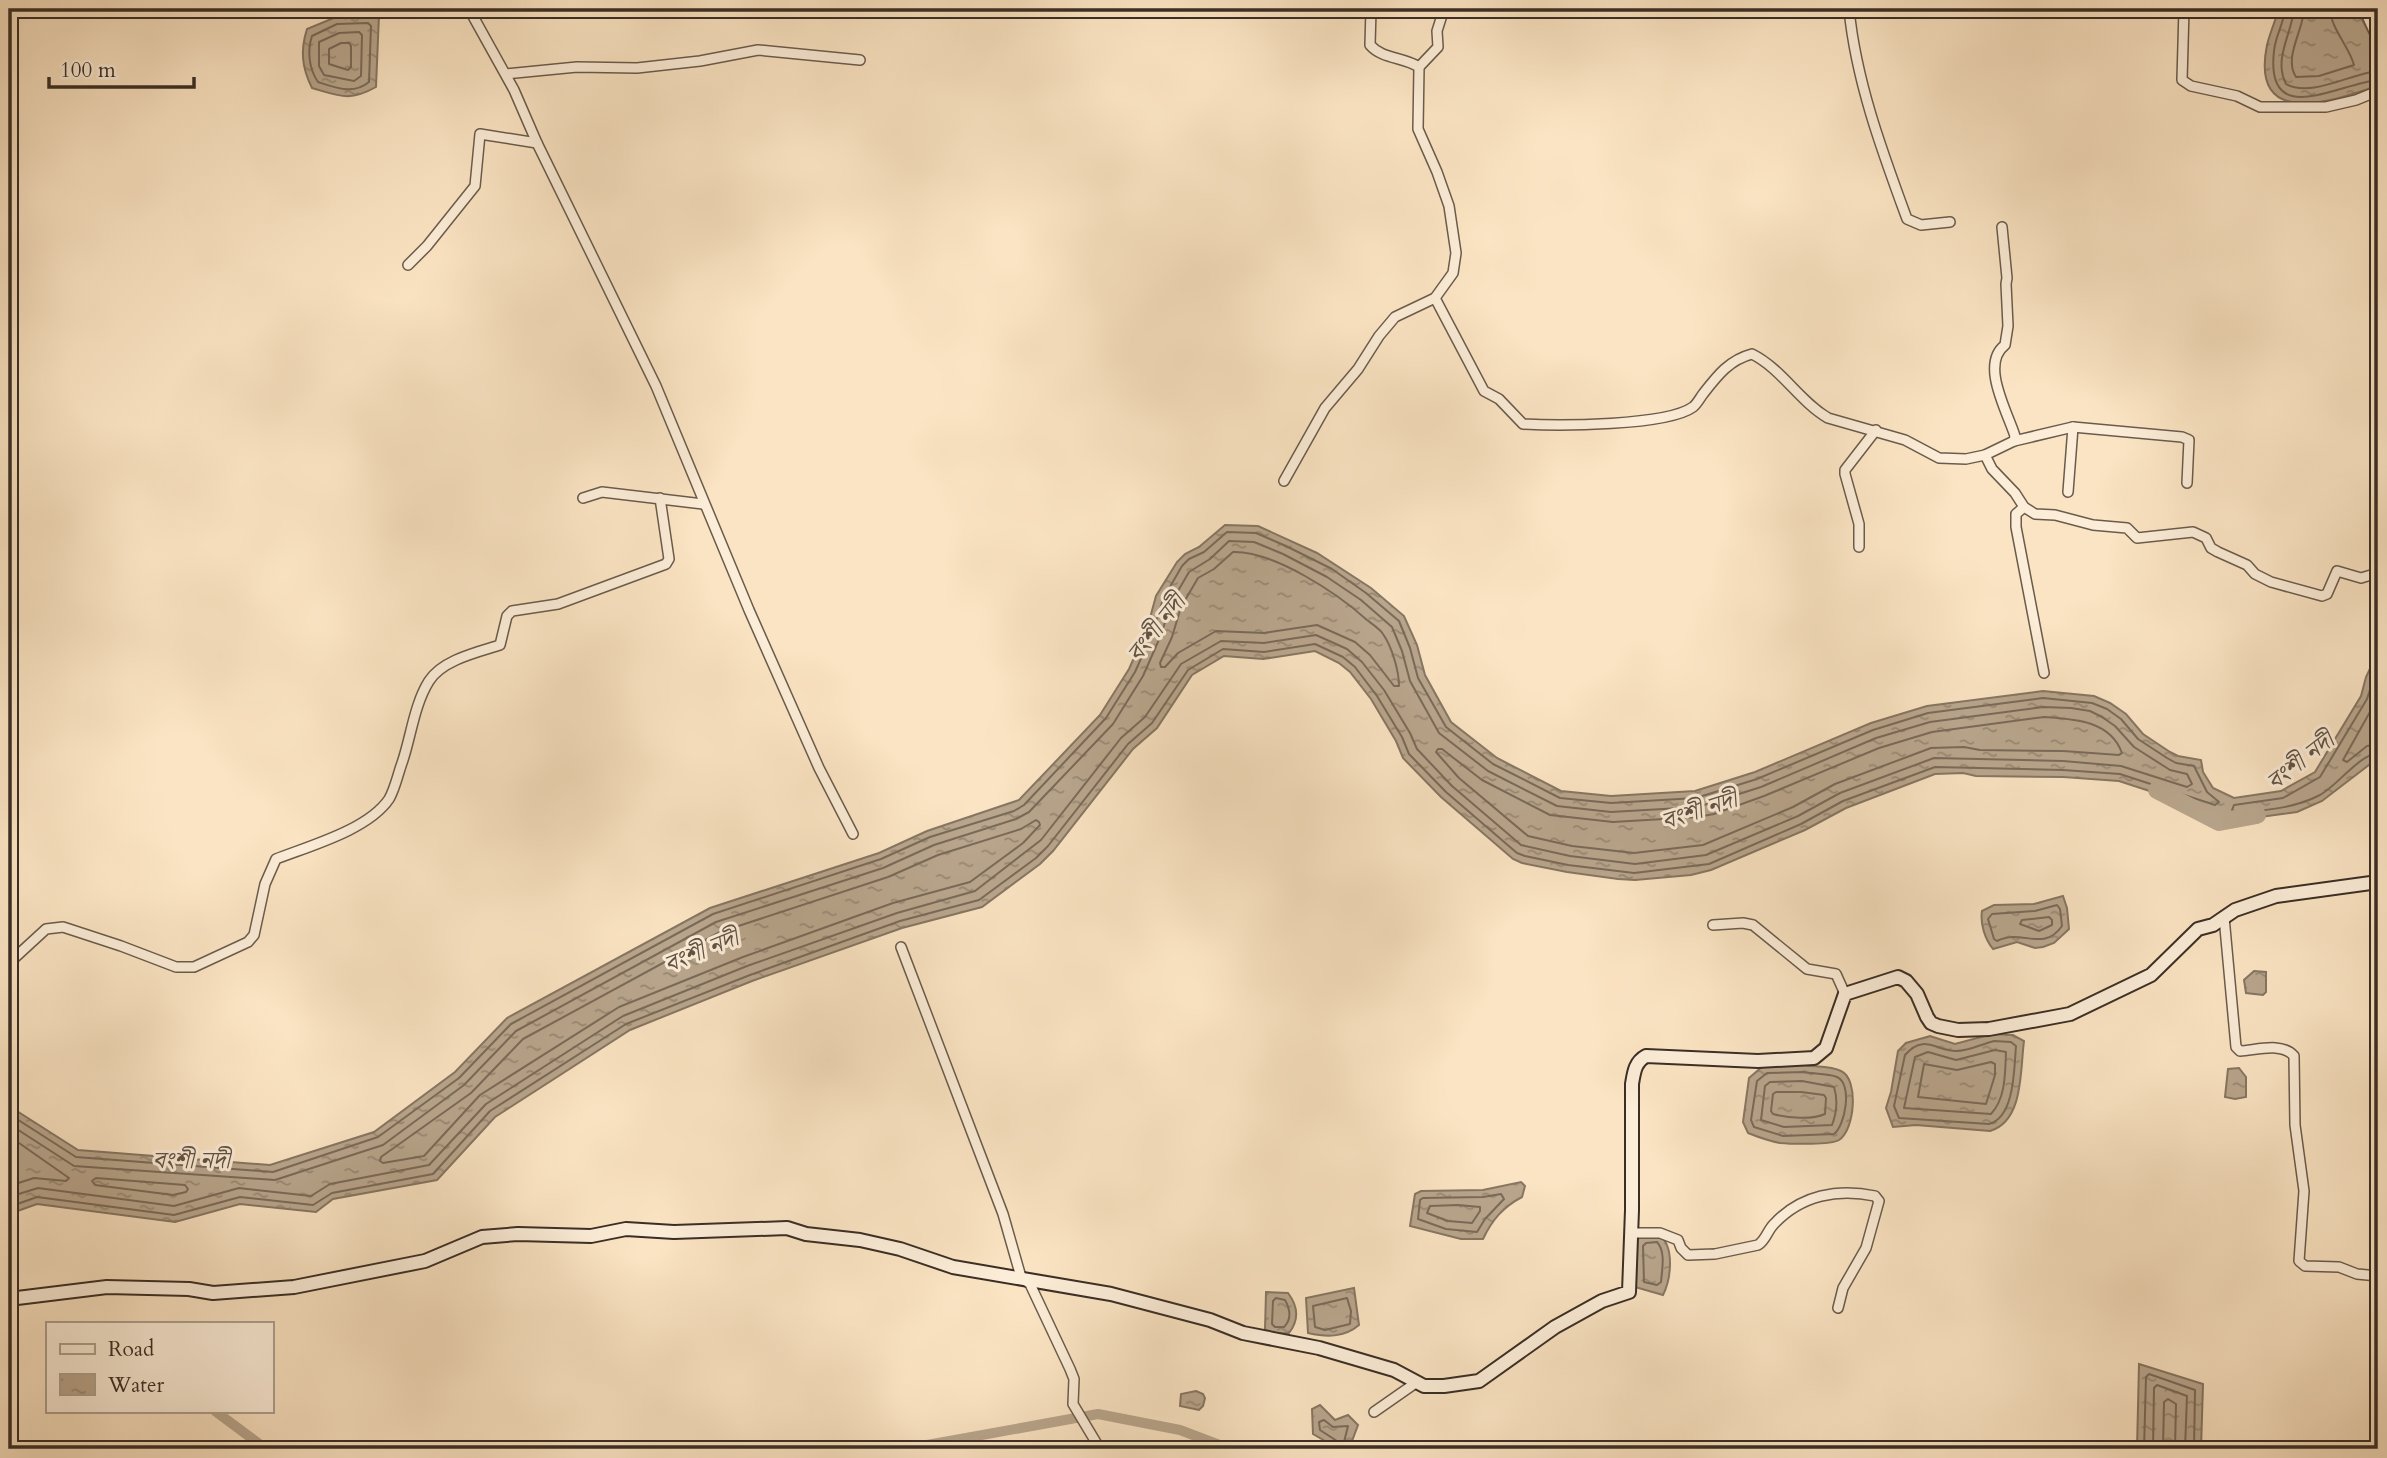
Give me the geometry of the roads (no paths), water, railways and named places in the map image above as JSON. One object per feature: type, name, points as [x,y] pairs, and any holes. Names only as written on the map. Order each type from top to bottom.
[{"type":"street","points":[[469,9],[506,74],[656,386],[703,504],[819,768],[853,834]]},
{"type":"street","points":[[1371,9],[1370,45],[1381,54],[1409,60],[1419,67]]},
{"type":"street","points":[[1284,481],[1325,408],[1359,369],[1379,336],[1395,317],[1436,298],[1453,273],[1455,253],[1449,206],[1418,129],[1419,67],[1438,47],[1437,31],[1444,9]]},
{"type":"street","points":[[1849,9],[1851,32],[1867,100],[1907,219],[1921,225],[1950,222]]},
{"type":"street","points":[[2184,9],[2182,80],[2191,86],[2237,96],[2260,107],[2282,108],[2326,107],[2356,100],[2378,91]]},
{"type":"street","points":[[2364,9],[2378,40]]},
{"type":"street","points":[[506,74],[577,67],[637,68],[700,61],[758,50],[860,60]]},
{"type":"street","points":[[408,265],[427,246],[475,186],[480,134],[537,143]]},
{"type":"street","points":[[2002,227],[2008,326],[2004,345],[1997,351],[1993,362],[2015,436],[2014,441]]},
{"type":"street","points":[[1436,298],[1484,391],[1499,399],[1523,425],[1609,423],[1671,415],[1693,407],[1727,366],[1738,358],[1752,354],[1764,360],[1817,411],[1828,418],[1905,440],[1939,458],[1966,459],[1985,455],[2014,441],[2073,427],[2182,437],[2189,440],[2187,484]]},
{"type":"street","points":[[2068,492],[2073,427]]},
{"type":"street","points":[[1859,547],[1859,524],[1844,474],[1876,430]]},
{"type":"street","points":[[1985,455],[1992,469],[2015,493],[2024,507],[2035,514],[2127,528],[2137,538],[2193,531],[2206,538],[2211,548],[2247,565],[2255,574],[2271,582],[2322,596],[2326,594],[2337,571],[2361,578],[2371,575],[2378,577]]},
{"type":"street","points":[[583,498],[602,492],[703,504]]},
{"type":"street","points":[[9,963],[46,929],[64,927],[176,967],[194,967],[248,942],[254,935],[265,884],[276,859],[330,839],[362,822],[372,816],[389,798],[408,747],[417,708],[429,679],[446,665],[500,645],[507,616],[512,611],[558,604],[666,564],[669,559],[660,498]]},
{"type":"street","points":[[2024,507],[2016,514],[2016,527],[2044,673]]},
{"type":"street","points":[[1845,994],[1898,977],[1906,981],[1917,994],[1931,1023],[1958,1030],[1989,1029],[2070,1014],[2151,975],[2198,929],[2213,925],[2235,910],[2276,896],[2378,882]]},
{"type":"street","points":[[2224,917],[2236,1046],[2240,1051],[2280,1048],[2294,1056],[2295,1125],[2304,1191],[2299,1261],[2305,1266],[2339,1267],[2357,1274],[2378,1276]]},
{"type":"street","points":[[9,1298],[107,1287],[188,1289],[213,1293],[260,1291],[371,1273],[425,1261],[482,1237],[518,1234],[591,1236],[626,1229],[674,1232],[787,1228],[806,1234],[860,1240],[900,1249],[953,1267],[1111,1294],[1210,1320],[1243,1333],[1319,1348],[1394,1370],[1424,1385],[1479,1381],[1555,1327],[1601,1301],[1629,1292],[1632,1084],[1635,1067],[1640,1059],[1646,1056],[1744,1061],[1814,1058],[1826,1048],[1845,994],[1836,974],[1807,969],[1752,925],[1713,925]]},
{"type":"street","points":[[901,947],[1003,1214],[1021,1277],[1030,1284],[1070,1369],[1074,1379],[1073,1404],[1076,1412],[1098,1445]]},
{"type":"street","points":[[1631,1233],[1660,1233],[1678,1240],[1688,1255],[1714,1254],[1758,1245],[1763,1242],[1775,1222],[1807,1199],[1835,1193],[1875,1196],[1878,1201],[1866,1248],[1843,1288],[1838,1308]]},
{"type":"street","points":[[1374,1412],[1418,1382]]},
{"type":"water","points":[[2279,9],[2355,9],[2366,27],[2377,55],[2377,86],[2317,102],[2298,103],[2282,99],[2271,89],[2265,72],[2267,45]]},
{"type":"water","points":[[379,15],[376,87],[351,96],[312,88],[303,59],[307,29],[336,17]]},
{"type":"water","points":[[1225,525],[1258,526],[1317,553],[1371,588],[1404,616],[1417,645],[1425,675],[1451,722],[1497,758],[1561,791],[1611,796],[1695,791],[1755,772],[1871,723],[1927,706],[2043,691],[2094,696],[2110,703],[2126,714],[2143,734],[2170,752],[2201,760],[2203,772],[2213,788],[2234,798],[2281,791],[2315,772],[2361,696],[2366,677],[2378,652],[2378,758],[2322,801],[2297,812],[2238,820],[2119,781],[1935,774],[1846,808],[1805,830],[1711,870],[1691,875],[1618,879],[1567,872],[1513,859],[1441,797],[1403,758],[1371,699],[1350,672],[1339,663],[1315,651],[1263,659],[1224,656],[1192,675],[1157,728],[1133,749],[1053,851],[1040,864],[982,907],[902,928],[752,981],[630,1030],[495,1117],[437,1180],[333,1199],[316,1212],[240,1204],[175,1222],[37,1204],[9,1214],[9,1106],[78,1150],[270,1165],[374,1132],[455,1072],[507,1018],[710,908],[879,853],[927,831],[1019,800],[1100,715],[1129,669],[1147,629],[1156,596],[1177,562]]},
{"type":"water","points":[[2063,896],[2069,929],[2054,943],[2035,948],[2017,942],[1993,949],[1990,945],[1982,926],[1982,911],[1994,905],[2034,904]]},
{"type":"water","points":[[2254,971],[2266,972],[2266,992],[2263,995],[2246,993],[2244,980]]},
{"type":"water","points":[[1992,1034],[2013,1035],[2024,1041],[2015,1106],[2001,1125],[1990,1131],[1916,1125],[1893,1127],[1886,1108],[1898,1051],[1906,1043],[1930,1036],[1955,1044]]},
{"type":"water","points":[[1803,1065],[1832,1068],[1847,1076],[1851,1084],[1853,1105],[1849,1126],[1844,1134],[1835,1142],[1801,1144],[1780,1143],[1748,1133],[1743,1122],[1749,1078],[1763,1066]]},
{"type":"water","points":[[2239,1068],[2246,1077],[2246,1097],[2225,1097],[2228,1069]]},
{"type":"water","points":[[1521,1182],[1525,1186],[1522,1197],[1499,1215],[1483,1239],[1461,1239],[1410,1226],[1415,1194],[1421,1191],[1483,1190]]},
{"type":"water","points":[[1659,1235],[1668,1247],[1670,1263],[1663,1295],[1635,1287],[1635,1241],[1643,1236]]},
{"type":"water","points":[[1354,1288],[1359,1325],[1335,1335],[1308,1333],[1306,1298]]},
{"type":"water","points":[[1266,1292],[1288,1293],[1291,1298],[1296,1318],[1289,1333],[1271,1334],[1265,1329]]},
{"type":"water","points":[[2139,1364],[2203,1384],[2201,1449],[2137,1449]]},
{"type":"water","points":[[1196,1391],[1205,1398],[1199,1410],[1180,1406],[1181,1394]]},
{"type":"water","points":[[1320,1405],[1335,1420],[1348,1415],[1358,1425],[1349,1449],[1339,1449],[1313,1434],[1312,1409]]},
{"type":"waterway","name":"বংশী নদী","points":[[2157,790],[2219,822],[2257,815]]},
{"type":"waterway","points":[[216,1412],[266,1449]]},
{"type":"waterway","points":[[905,1449],[1098,1414],[1180,1430],[1230,1449]]}]
